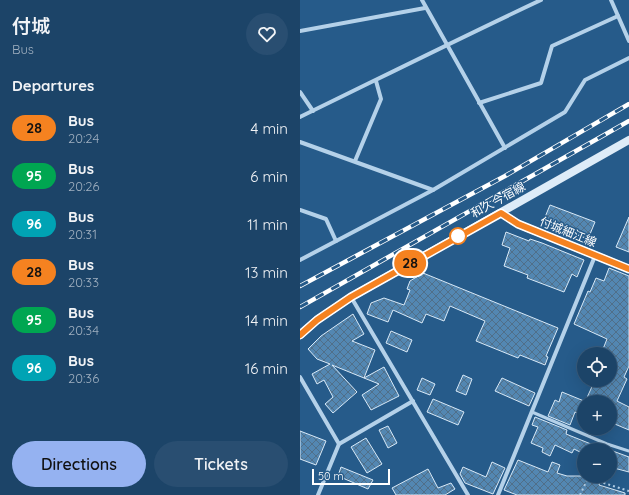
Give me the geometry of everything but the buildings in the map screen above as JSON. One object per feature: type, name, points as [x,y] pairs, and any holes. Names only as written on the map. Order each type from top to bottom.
[{"type":"main road","name":"和久今宿線","points":[[300,335],[317,320],[351,297],[629,140]]},
{"type":"main road","name":"付城細江線","points":[[501,213],[518,224],[629,269]]},
{"type":"street","points":[[422,0],[425,8],[504,148]]},
{"type":"street","points":[[300,118],[376,81],[446,44],[541,0]]},
{"type":"street","points":[[611,0],[629,41]]},
{"type":"street","points":[[300,31],[425,8]]},
{"type":"street","points":[[479,103],[541,83],[552,46],[618,16]]},
{"type":"street","points":[[300,260],[433,190],[565,112],[585,80],[629,58]]},
{"type":"street","points":[[355,161],[381,99],[376,81]]},
{"type":"street","points":[[300,92],[313,111]]},
{"type":"street","points":[[300,142],[433,190]]},
{"type":"street","points":[[300,210],[326,219],[336,241]]},
{"type":"street","points":[[498,495],[595,256]]},
{"type":"street","points":[[351,297],[468,495]]},
{"type":"street","points":[[300,377],[340,444]]},
{"type":"street","points":[[318,495],[340,444],[413,401]]},
{"type":"lane","points":[[532,412],[607,444],[629,451]]},
{"type":"path","points":[[580,495],[588,478],[629,491]]},
{"type":"railway","points":[[300,286],[505,176],[629,104]]},
{"type":"railway","points":[[300,307],[629,121]]},
{"type":"bus line","name":"28","points":[[300,335],[317,320],[351,297],[501,213],[518,224],[629,269]]}]
